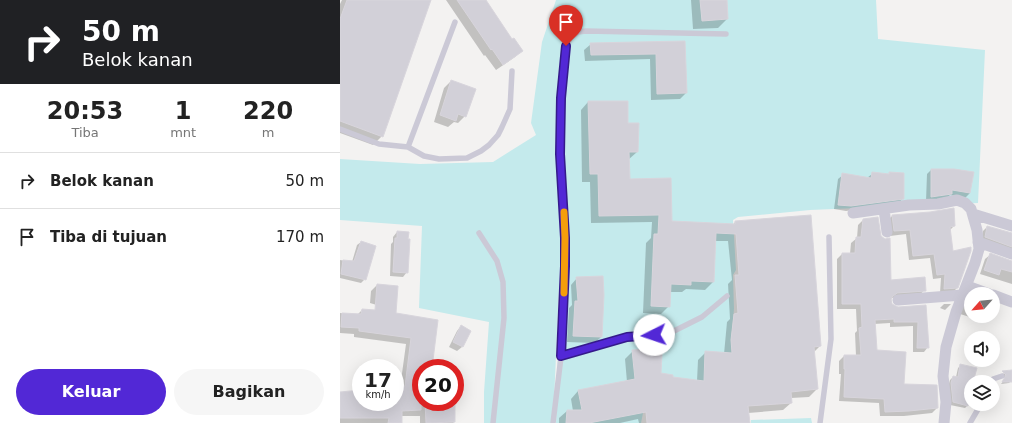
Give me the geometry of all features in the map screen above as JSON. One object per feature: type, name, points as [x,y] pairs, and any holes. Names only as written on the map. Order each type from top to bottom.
[{"type":"street","points":[[853,213],[914,205],[938,204],[957,200],[966,203],[969,205],[973,214],[979,249],[965,287]]},
{"type":"street","points":[[884,209],[887,232]]},
{"type":"street","points":[[973,214],[1012,226]]},
{"type":"street","points":[[978,242],[1012,254]]},
{"type":"street","points":[[898,300],[964,290],[949,335],[944,366],[943,376],[946,402],[944,423]]},
{"type":"street","points":[[1000,298],[1012,302]]},
{"type":"lane","points":[[408,148],[455,22]]},
{"type":"lane","points":[[553,423],[561,356],[565,273],[565,238],[560,154],[561,98],[566,46],[570,38],[578,32],[586,31],[726,34]]},
{"type":"lane","points":[[340,129],[380,144],[408,148],[424,156],[439,159],[467,158],[481,151],[498,135],[507,119],[510,109],[512,71]]},
{"type":"lane","points":[[479,233],[497,261],[503,282],[504,318],[493,423]]},
{"type":"lane","points":[[820,423],[831,339],[829,237]]},
{"type":"lane","points":[[561,356],[627,337],[672,332],[702,317],[727,296]]},
{"type":"lane","points":[[970,423],[977,411]]},
{"type":"shaded area","points":[[556,0],[876,0],[878,39],[985,50],[978,203],[810,210],[738,217],[733,220],[736,270],[733,275],[734,309],[731,340],[735,402],[647,393],[641,423],[556,423],[560,266],[553,423],[484,423],[484,392],[489,322],[419,308],[422,226],[340,220],[340,159],[420,164],[493,162],[536,135],[531,123],[542,42]]},
{"type":"shaded area","points":[[811,418],[812,423],[751,423],[751,420]]},
{"type":"building","points":[[347,0],[431,0],[383,137],[340,121],[340,19]]},
{"type":"building","points":[[457,0],[486,0],[512,39],[514,38],[523,51],[503,65]]},
{"type":"building","points":[[700,0],[727,0],[728,19],[702,21]]},
{"type":"building","points":[[685,41],[687,93],[657,94],[656,54],[591,55],[590,43]]},
{"type":"building","points":[[451,80],[476,89],[466,117],[458,114],[456,121],[440,115]]},
{"type":"building","points":[[588,101],[628,101],[628,123],[639,123],[638,152],[629,152],[630,179],[671,178],[672,221],[735,224],[735,221],[811,215],[821,346],[814,347],[818,389],[791,392],[792,403],[748,406],[750,423],[647,423],[646,412],[589,423],[566,423],[567,410],[582,410],[578,390],[635,379],[632,350],[650,349],[651,353],[662,354],[661,373],[673,375],[673,377],[704,381],[705,351],[732,353],[731,340],[734,314],[738,313],[735,275],[739,275],[736,234],[716,233],[714,282],[691,281],[691,285],[671,284],[670,307],[651,306],[654,234],[658,234],[659,215],[599,216],[598,174],[590,174]]},
{"type":"building","points":[[931,169],[954,169],[974,172],[970,193],[952,190],[952,194],[931,197]]},
{"type":"building","points":[[872,172],[889,174],[889,172],[904,173],[904,199],[851,206],[838,205],[842,173],[871,178]]},
{"type":"building","points":[[954,208],[955,226],[950,227],[953,251],[971,247],[971,251],[958,288],[944,289],[945,274],[937,275],[934,254],[913,256],[910,230],[894,231],[892,215],[930,212]]},
{"type":"building","points":[[878,217],[881,236],[885,239],[890,238],[891,280],[925,277],[926,291],[897,293],[891,300],[892,304],[898,307],[926,305],[929,348],[917,348],[918,322],[894,322],[894,319],[875,320],[877,350],[906,352],[904,384],[937,385],[938,408],[885,412],[884,399],[844,397],[844,355],[861,355],[859,328],[862,327],[861,304],[842,304],[842,253],[855,253],[856,237],[861,237],[863,219]]},
{"type":"building","points":[[987,226],[1012,233],[1012,247],[985,237]]},
{"type":"building","points":[[397,231],[409,232],[408,273],[393,272],[395,238],[397,238]]},
{"type":"building","points":[[361,241],[376,246],[366,280],[341,274],[343,260],[354,261]]},
{"type":"building","points":[[990,253],[1012,261],[1012,272],[1001,269],[999,275],[984,270]]},
{"type":"building","points":[[603,276],[604,295],[602,337],[573,336],[575,301],[578,301],[576,277]]},
{"type":"building","points":[[377,284],[398,286],[396,313],[438,320],[433,359],[412,359],[412,410],[404,411],[404,386],[411,338],[359,331],[359,328],[341,327],[342,313],[361,314],[362,309],[375,310]]},
{"type":"building","points":[[461,325],[471,331],[463,347],[453,342]]},
{"type":"building","points":[[960,364],[964,365],[964,367],[977,368],[975,375],[964,375],[964,405],[953,402],[951,383],[953,376],[958,377]]},
{"type":"building","points":[[1012,370],[1012,382],[1002,382],[1006,375],[1002,371]]},
{"type":"building","points":[[352,391],[352,411],[402,411],[402,423],[388,423],[389,418],[340,418],[340,392]]},
{"type":"building","points":[[425,411],[455,411],[455,422],[426,423]]},
{"type":"slow traffic","points":[[564,212],[564,293]]},
{"type":"route","points":[[566,46],[561,98],[560,154],[565,238],[561,356],[618,339],[642,335],[654,335]]}]
